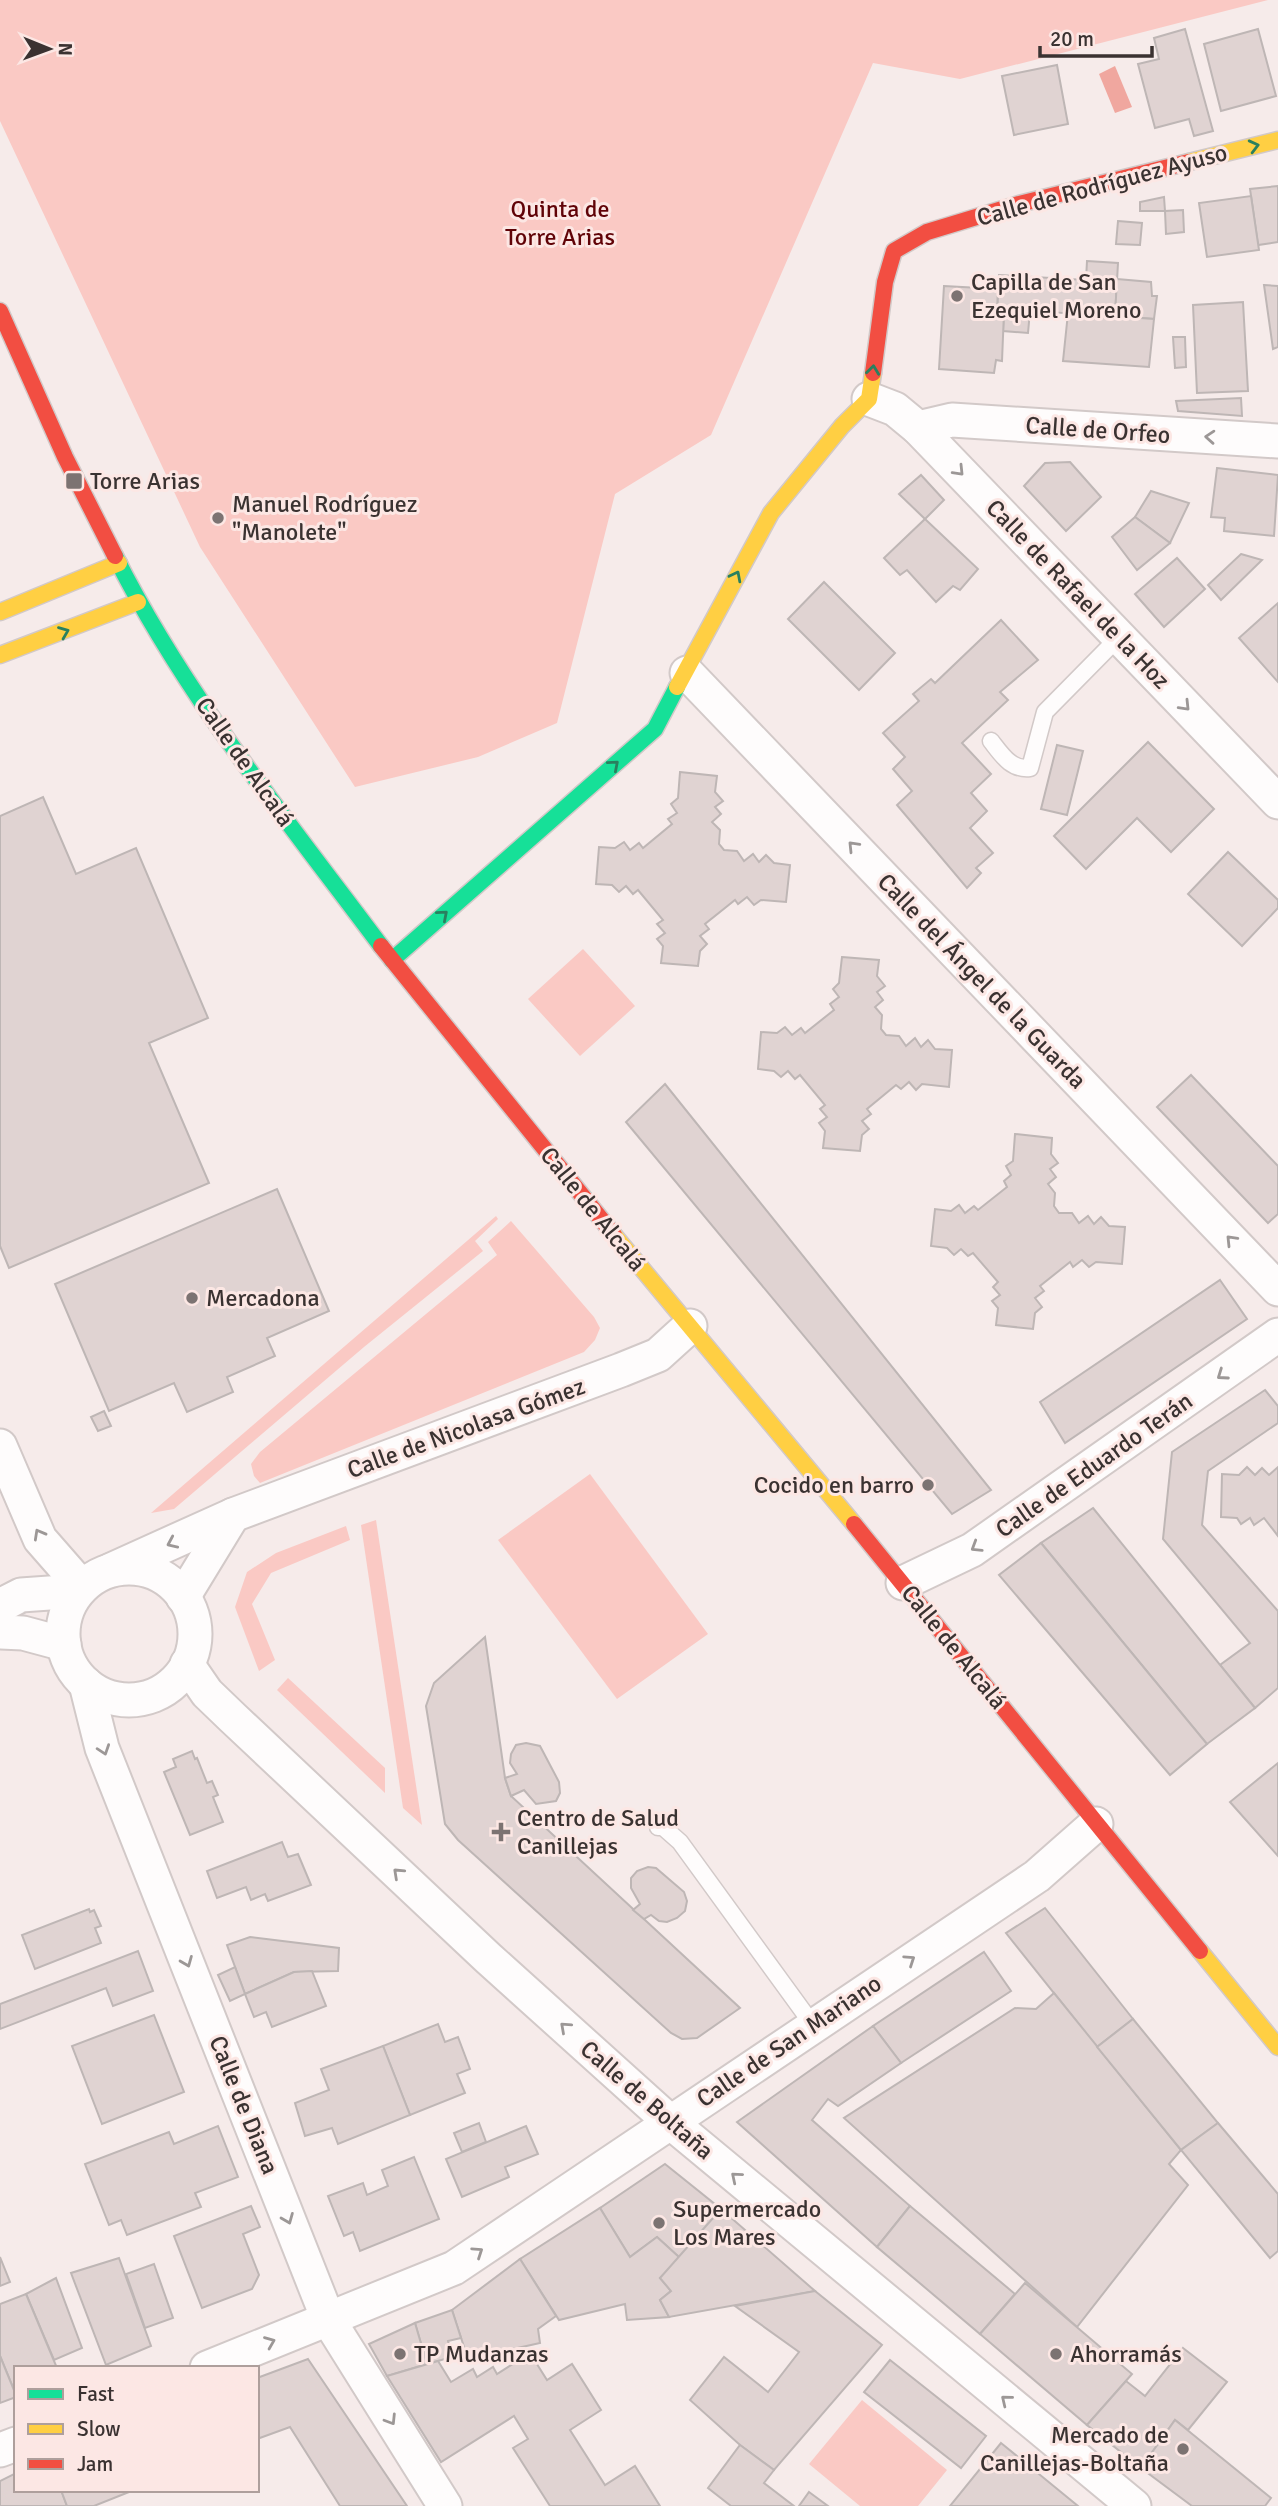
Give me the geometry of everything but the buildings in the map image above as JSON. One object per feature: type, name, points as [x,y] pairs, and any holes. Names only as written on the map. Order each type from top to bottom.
[{"type":"main road","name":"Calle de Rodríguez Ayuso","points":[[869,399],[884,282],[894,251],[928,232],[1019,204],[1278,140]]},
{"type":"main road","name":"Calle de Alcalá","points":[[0,312],[65,457],[138,602],[229,744],[392,960],[568,1180],[903,1583],[1278,2047]]},
{"type":"main road","points":[[392,960],[655,729],[771,513],[842,426],[869,399]]},
{"type":"main road","points":[[0,612],[119,563]]},
{"type":"main road","points":[[0,656],[138,602]]},
{"type":"street","name":"Calle de Rafael de la Hoz","points":[[869,399],[895,409],[918,428],[1278,802]]},
{"type":"street","name":"Calle de Orfeo","points":[[918,428],[952,420],[1278,441]]},
{"type":"street","name":"Calle del Ángel de la Guarda","points":[[687,673],[1278,1289]]},
{"type":"street","name":"Calle de Nicolasa Gómez","points":[[111,1570],[233,1515],[621,1370],[658,1354],[690,1326]]},
{"type":"street","name":"Calle de Eduardo Terán","points":[[903,1583],[972,1550],[1278,1335]]},
{"type":"street","points":[[0,1446],[40,1539],[80,1589]]},
{"type":"street","points":[[183,1597],[233,1515]]},
{"type":"street","points":[[131,1568],[152,1572],[169,1582],[183,1597],[195,1630],[187,1664],[178,1678],[165,1689],[133,1700],[108,1696],[86,1684],[72,1666],[64,1644],[68,1607],[80,1589],[95,1577],[111,1570],[131,1568]]},
{"type":"street","points":[[0,1606],[21,1595],[80,1589]]},
{"type":"street","points":[[0,1632],[23,1633],[64,1644]]},
{"type":"street","name":"Calle de Boltaña","points":[[187,1664],[207,1693],[233,1718],[488,1958],[669,2121],[1134,2506]]},
{"type":"street","name":"Calle de Diana","points":[[86,1684],[102,1748],[328,2319],[445,2506]]},
{"type":"street","name":"Calle de San Mariano","points":[[211,2366],[454,2268],[1037,1876],[1096,1824]]},
{"type":"lane","points":[[991,741],[1006,760],[1020,769],[1030,768],[1045,712],[1119,637]]},
{"type":"lane","points":[[658,1827],[663,1827],[680,1842],[813,2025]]},
{"type":"green space","name":"Quinta de Torre Arias","points":[[0,0],[1268,0],[960,79],[873,63],[711,435],[615,494],[557,723],[478,757],[355,787],[200,547],[0,121]]},
{"type":"green space","points":[[583,949],[635,1006],[580,1056],[528,999]]},
{"type":"green space","points":[[496,1216],[498,1219],[475,1241],[483,1251],[364,1347],[174,1509],[151,1513]]},
{"type":"green space","points":[[511,1221],[594,1317],[600,1328],[595,1340],[584,1352],[260,1483],[254,1476],[251,1464],[260,1452],[497,1255],[488,1242]]},
{"type":"green space","points":[[590,1474],[708,1634],[617,1699],[498,1540]]},
{"type":"green space","points":[[376,1520],[422,1825],[403,1808],[361,1525]]},
{"type":"green space","points":[[346,1526],[350,1540],[271,1573],[252,1604],[275,1660],[259,1671],[235,1607],[247,1572],[276,1553]]},
{"type":"green space","points":[[288,1678],[385,1768],[385,1793],[277,1690]]},
{"type":"green space","points":[[862,2400],[947,2470],[918,2506],[860,2506],[809,2464]]},
{"type":"shaded area","points":[[1115,66],[1132,107],[1115,113],[1099,74]]},
{"type":"traffic: fast","points":[[115,556],[173,659],[239,757],[381,946]]},
{"type":"traffic: fast","points":[[392,960],[655,729],[677,687]]},
{"type":"traffic: slow","points":[[1189,162],[1278,140]]},
{"type":"traffic: slow","points":[[677,687],[771,513],[842,426],[869,399],[873,373]]},
{"type":"traffic: slow","points":[[0,612],[119,563]]},
{"type":"traffic: slow","points":[[0,655],[138,602]]},
{"type":"traffic: slow","points":[[614,1235],[854,1524]]},
{"type":"traffic: slow","points":[[1200,1951],[1278,2047]]},
{"type":"traffic: jam","points":[[873,373],[885,282],[894,251],[927,232],[1019,204],[1189,162]]},
{"type":"traffic: jam","points":[[0,311],[65,457],[115,556]]},
{"type":"traffic: jam","points":[[381,946],[614,1235]]},
{"type":"traffic: jam","points":[[854,1524],[1200,1951]]},
{"type":"place","name":"Capilla de San Ezequiel Moreno","points":[[957,296]]},
{"type":"place","name":"Torre Arias","points":[[74,481]]},
{"type":"place","name":"Manuel Rodríguez \"Manolete\"","points":[[218,518]]},
{"type":"place","name":"Mercadona","points":[[192,1298]]},
{"type":"place","name":"Cocido en barro","points":[[928,1485]]},
{"type":"place","name":"Centro de Salud Canillejas","points":[[501,1832]]},
{"type":"place","name":"Supermercado Los Mares","points":[[659,2223]]},
{"type":"place","name":"TP Mudanzas","points":[[400,2354]]},
{"type":"place","name":"Ahorramás","points":[[1056,2354]]},
{"type":"place","name":"Mercado de Canillejas-Boltaña","points":[[1183,2449]]}]
